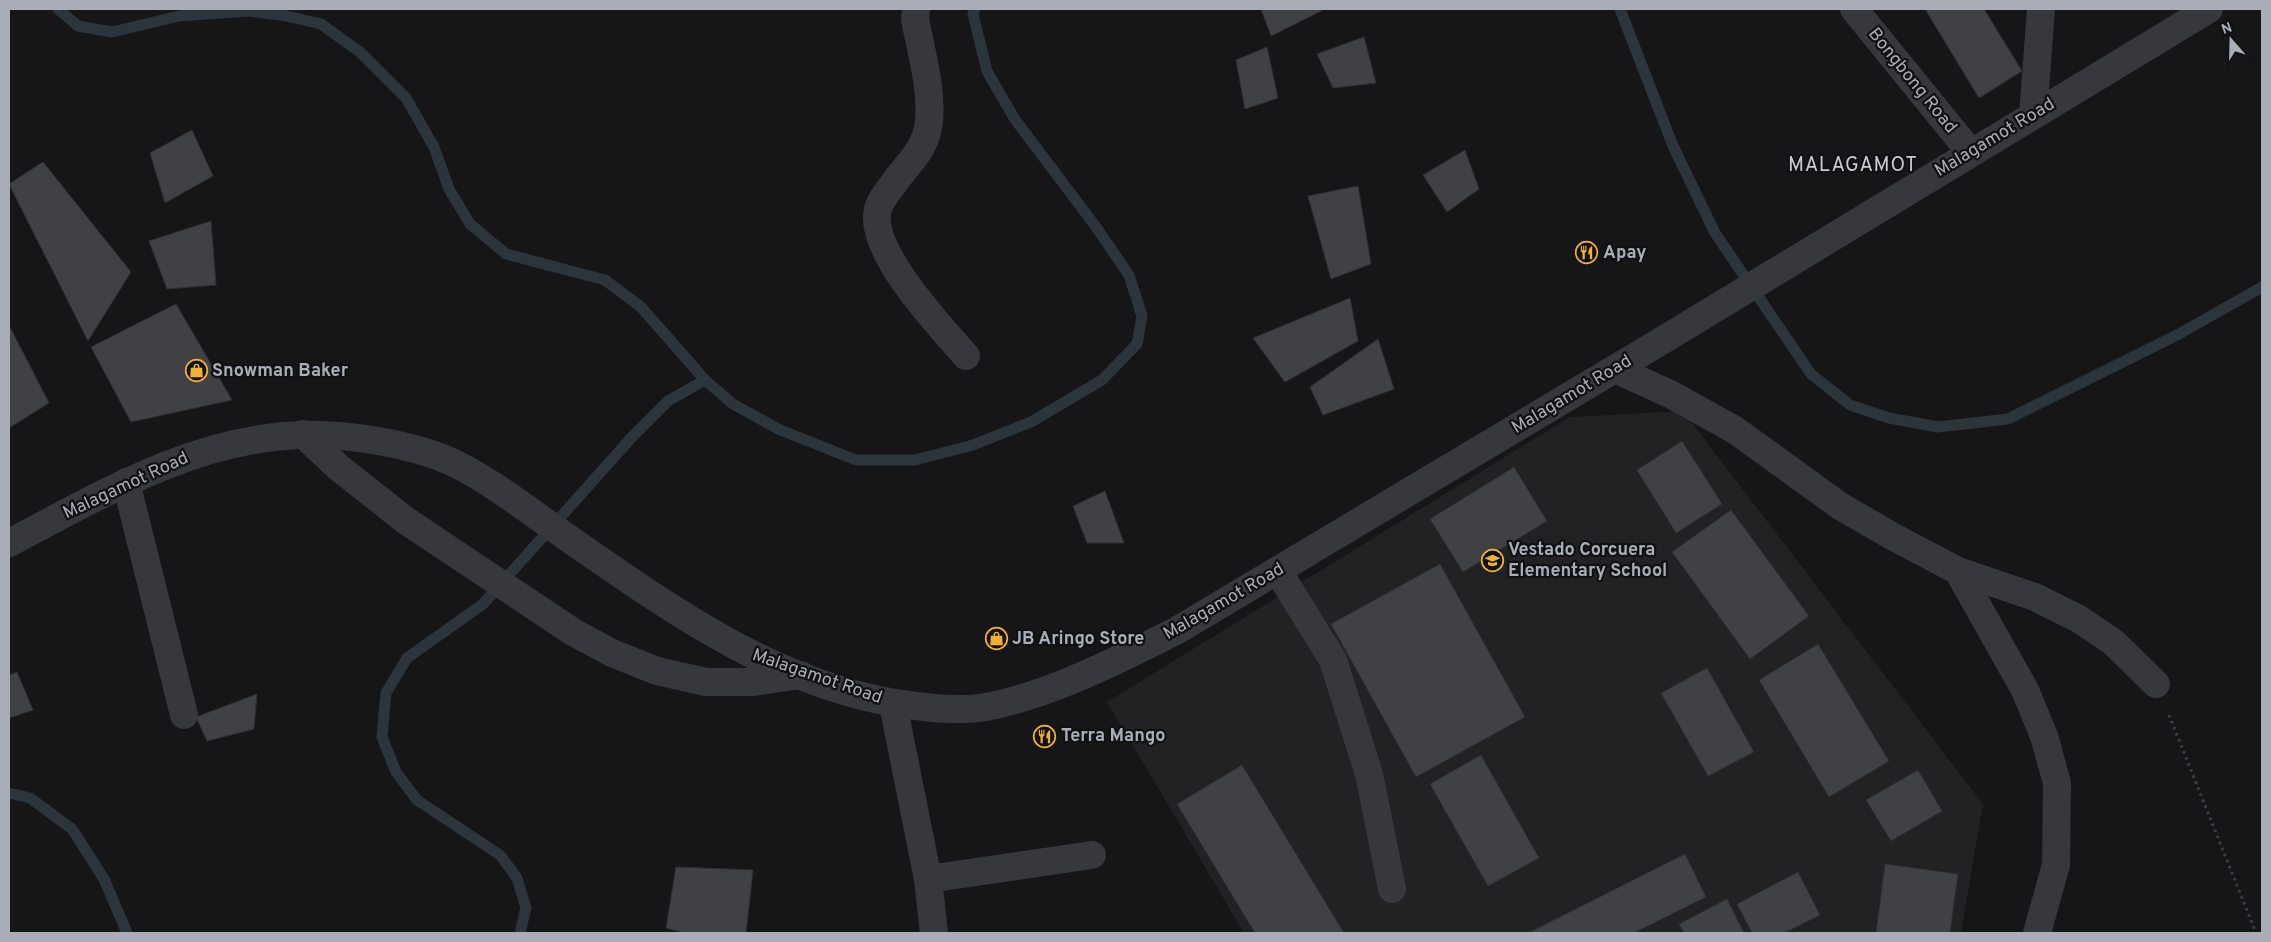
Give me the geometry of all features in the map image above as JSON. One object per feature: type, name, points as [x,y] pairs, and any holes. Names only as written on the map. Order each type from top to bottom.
[{"type":"street","points":[[916,9],[915,19],[928,90],[929,122],[921,149],[895,182],[878,208],[877,224],[889,256],[908,287],[966,356]]},
{"type":"street","name":"Bongbong Road","points":[[1854,9],[1971,153]]},
{"type":"street","points":[[2033,115],[2041,9]]},
{"type":"street","name":"Malagamot Road","points":[[9,543],[126,482],[168,463],[215,448],[269,437],[303,434],[361,439],[409,447],[454,463],[492,485],[681,615],[743,650],[800,675],[893,704],[942,709],[984,707],[1029,696],[1116,661],[1176,631],[1615,369],[2209,9]]},
{"type":"street","points":[[1615,369],[1706,412],[1735,430],[1840,506],[1958,571],[2035,597],[2079,619],[2113,642],[2156,684]]},
{"type":"street","points":[[303,434],[371,494],[456,554],[573,632],[612,653],[657,670],[706,682],[753,682],[800,675]]},
{"type":"street","points":[[126,482],[184,715]]},
{"type":"street","points":[[1278,571],[1332,660],[1369,774],[1392,890]]},
{"type":"street","points":[[1958,571],[2025,690],[2044,736],[2057,783],[2056,865],[2037,933]]},
{"type":"street","points":[[893,704],[928,879],[934,933]]},
{"type":"street","points":[[928,879],[1092,855]]},
{"type":"path","points":[[2156,684],[2256,933]]},
{"type":"shaded area","name":"Vestado Corcuera Elementary School","points":[[1683,411],[1983,804],[1961,933],[1244,933],[1107,702],[1570,417]]},
{"type":"building","points":[[1261,9],[1325,9],[1271,36]]},
{"type":"building","points":[[1925,9],[1984,9],[2022,71],[1979,98]]},
{"type":"building","points":[[1364,37],[1376,83],[1333,88],[1317,54]]},
{"type":"building","points":[[1267,47],[1278,98],[1245,109],[1236,60]]},
{"type":"building","points":[[192,130],[213,176],[165,203],[150,153]]},
{"type":"building","points":[[1465,150],[1479,189],[1447,212],[1423,175]]},
{"type":"building","points":[[43,162],[131,272],[88,341],[9,184]]},
{"type":"building","points":[[1358,186],[1371,264],[1331,279],[1308,196]]},
{"type":"building","points":[[211,221],[216,285],[167,289],[149,241]]},
{"type":"building","points":[[1350,298],[1358,341],[1285,382],[1253,338]]},
{"type":"building","points":[[176,304],[232,400],[131,422],[91,347]]},
{"type":"building","points":[[9,325],[49,403],[9,428]]},
{"type":"building","points":[[1378,339],[1394,389],[1323,415],[1310,387]]},
{"type":"building","points":[[1682,441],[1722,504],[1676,533],[1637,470]]},
{"type":"building","points":[[1514,467],[1547,521],[1463,572],[1430,519]]},
{"type":"building","points":[[1105,491],[1124,543],[1087,543],[1073,506]]},
{"type":"building","points":[[1731,510],[1809,616],[1750,659],[1672,552]]},
{"type":"building","points":[[1440,564],[1525,717],[1416,777],[1331,624]]},
{"type":"building","points":[[1818,644],[1889,761],[1829,797],[1759,680]]},
{"type":"building","points":[[1707,668],[1754,752],[1708,776],[1661,693]]},
{"type":"building","points":[[17,672],[33,710],[9,718],[9,675]]},
{"type":"building","points":[[257,694],[254,729],[207,741],[196,717]]},
{"type":"building","points":[[1481,755],[1539,858],[1488,886],[1430,784]]},
{"type":"building","points":[[1242,765],[1344,933],[1255,933],[1177,804]]},
{"type":"building","points":[[1918,770],[1942,811],[1891,841],[1866,800]]},
{"type":"building","points":[[1685,854],[1706,897],[1634,933],[1528,933]]},
{"type":"building","points":[[1885,864],[1958,874],[1950,933],[1876,933]]},
{"type":"building","points":[[676,867],[753,870],[746,933],[685,933],[666,928]]},
{"type":"building","points":[[1798,872],[1820,915],[1784,933],[1752,933],[1737,904]]},
{"type":"building","points":[[1727,899],[1744,933],[1684,933],[1679,924]]},
{"type":"waterway","points":[[58,9],[78,26],[112,32],[179,16],[248,11],[287,16],[321,24],[360,52],[406,98],[434,147],[449,189],[470,224],[506,254],[605,280],[641,307],[705,380],[733,404],[778,429],[856,460],[915,460],[973,445],[1031,422],[1102,380],[1137,344],[1142,316],[1129,275],[1096,227],[1014,118],[987,71],[973,14],[975,9]]},
{"type":"waterway","points":[[1620,9],[1673,146],[1715,233],[1811,374],[1850,405],[1889,418],[1938,427],[2008,419],[2179,334],[2262,287]]},
{"type":"waterway","points":[[520,933],[526,908],[517,878],[500,855],[417,800],[396,772],[382,737],[386,693],[407,658],[483,604],[632,437],[668,401],[705,380]]},
{"type":"waterway","points":[[9,793],[30,798],[72,829],[104,879],[127,933]]},
{"type":"place","name":"Apay","points":[[1587,253]]},
{"type":"place","name":"Snowman Baker","points":[[196,371]]},
{"type":"place","name":"Vestado Corcuera Elementary School","points":[[1492,560]]},
{"type":"place","name":"JB Aringo Store","points":[[996,639]]},
{"type":"place","name":"Terra Mango","points":[[1045,736]]},
{"type":"district","name":"MALAGAMOT","points":[[1853,166]]}]
